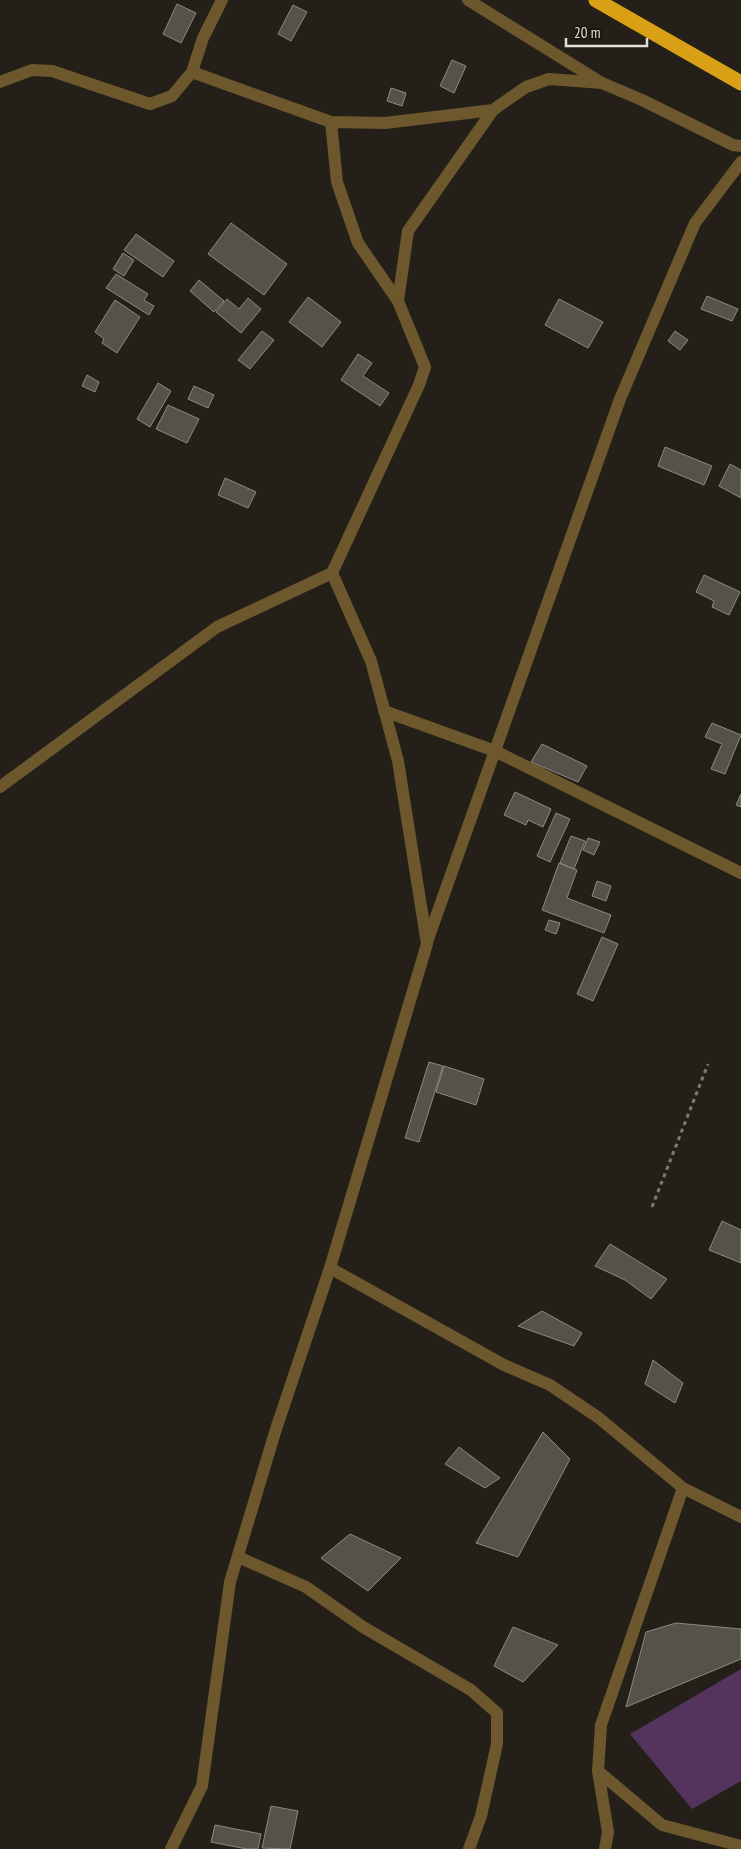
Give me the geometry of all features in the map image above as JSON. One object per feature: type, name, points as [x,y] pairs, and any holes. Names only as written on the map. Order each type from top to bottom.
[{"type":"highway","points":[[596,0],[741,83]]},
{"type":"street","points":[[0,82],[32,70],[52,71],[150,104],[172,96],[192,72],[204,38],[222,0]]},
{"type":"street","points":[[468,0],[602,83],[642,100],[733,146],[741,146]]},
{"type":"street","points":[[192,72],[331,122],[385,123],[493,110]]},
{"type":"street","points":[[398,301],[408,231],[493,110],[526,87],[549,79],[602,83]]},
{"type":"street","points":[[0,787],[217,627],[332,573],[419,385],[425,367],[398,301],[358,242],[337,182],[331,122]]},
{"type":"street","points":[[172,1849],[202,1786],[230,1582],[276,1429],[330,1268],[427,944],[620,399],[695,223],[741,162]]},
{"type":"street","points":[[332,573],[371,661],[398,761],[427,944]]},
{"type":"street","points":[[384,711],[495,751],[741,873]]},
{"type":"street","points":[[330,1268],[504,1365],[550,1385],[599,1418],[683,1488],[741,1517]]},
{"type":"street","points":[[605,1849],[608,1832],[598,1771],[601,1725],[683,1488]]},
{"type":"street","points":[[238,1558],[306,1588],[363,1627],[471,1690],[497,1713],[497,1744],[481,1816],[469,1849]]},
{"type":"street","points":[[598,1771],[662,1824],[741,1846]]},
{"type":"path","points":[[652,1207],[708,1064]]},
{"type":"shaded area","points":[[741,1669],[741,1781],[692,1809],[630,1734]]},
{"type":"building","points":[[177,4],[196,13],[181,43],[163,34]]},
{"type":"building","points":[[293,5],[307,12],[291,41],[278,34]]},
{"type":"building","points":[[452,60],[466,66],[454,93],[440,86]]},
{"type":"building","points":[[391,88],[406,93],[402,106],[387,101]]},
{"type":"building","points":[[231,223],[287,264],[264,295],[208,254]]},
{"type":"building","points":[[136,234],[174,261],[163,277],[124,250]]},
{"type":"building","points":[[123,253],[134,260],[124,276],[113,269]]},
{"type":"building","points":[[116,274],[148,294],[144,300],[154,306],[149,315],[106,288]]},
{"type":"building","points":[[199,280],[224,301],[214,312],[190,291]]},
{"type":"building","points":[[707,296],[738,309],[732,321],[701,309]]},
{"type":"building","points":[[308,297],[341,322],[322,347],[289,322]]},
{"type":"building","points":[[248,298],[261,309],[241,333],[216,312],[227,299],[239,309]]},
{"type":"building","points":[[559,299],[603,322],[588,348],[545,325]]},
{"type":"building","points":[[115,300],[140,317],[117,353],[102,343],[104,339],[95,332]]},
{"type":"building","points":[[262,331],[274,340],[250,369],[238,360]]},
{"type":"building","points":[[675,331],[688,340],[680,350],[668,341]]},
{"type":"building","points":[[358,354],[372,363],[363,376],[389,393],[380,406],[341,380]]},
{"type":"building","points":[[87,375],[99,382],[95,392],[82,386]]},
{"type":"building","points":[[158,383],[171,391],[150,427],[137,419]]},
{"type":"building","points":[[194,386],[214,395],[208,408],[188,399]]},
{"type":"building","points":[[168,405],[199,419],[187,443],[156,429]]},
{"type":"building","points":[[665,447],[712,466],[704,485],[658,466]]},
{"type":"building","points":[[730,464],[741,470],[741,498],[719,486]]},
{"type":"building","points":[[225,478],[256,492],[248,508],[218,495]]},
{"type":"building","points":[[704,575],[740,592],[729,615],[712,607],[714,601],[696,592]]},
{"type":"building","points":[[712,723],[741,735],[725,774],[711,769],[722,744],[705,737]]},
{"type":"building","points":[[542,744],[587,766],[578,782],[531,762]]},
{"type":"building","points":[[515,792],[551,809],[543,827],[528,820],[526,825],[504,815]]},
{"type":"building","points":[[741,794],[741,807],[736,805]]},
{"type":"building","points":[[556,813],[570,819],[550,862],[537,856]]},
{"type":"building","points":[[571,836],[585,841],[574,869],[560,863]]},
{"type":"building","points":[[588,838],[600,842],[594,855],[583,850]]},
{"type":"building","points":[[559,863],[577,870],[567,898],[611,915],[604,933],[542,910]]},
{"type":"building","points":[[597,881],[611,886],[606,901],[592,896]]},
{"type":"building","points":[[549,920],[560,923],[556,934],[545,930]]},
{"type":"building","points":[[602,937],[618,944],[593,1001],[577,994]]},
{"type":"building","points":[[429,1062],[443,1066],[419,1142],[405,1138]]},
{"type":"building","points":[[444,1066],[484,1079],[476,1105],[436,1092]]},
{"type":"building","points":[[722,1221],[741,1230],[741,1263],[709,1250]]},
{"type":"building","points":[[610,1244],[667,1279],[651,1299],[625,1280],[595,1266]]},
{"type":"building","points":[[542,1311],[582,1333],[574,1346],[518,1326]]},
{"type":"building","points":[[653,1360],[683,1383],[675,1403],[645,1384]]},
{"type":"building","points":[[543,1432],[570,1459],[518,1557],[476,1543]]},
{"type":"building","points":[[459,1447],[500,1478],[485,1488],[445,1464]]},
{"type":"building","points":[[350,1534],[401,1558],[368,1591],[321,1558]]},
{"type":"building","points":[[676,1623],[741,1629],[741,1659],[626,1707],[646,1632]]},
{"type":"building","points":[[513,1627],[558,1645],[523,1682],[494,1666]]},
{"type":"building","points":[[271,1806],[298,1811],[290,1849],[262,1848]]},
{"type":"building","points":[[215,1825],[261,1834],[258,1849],[247,1849],[211,1842]]}]
